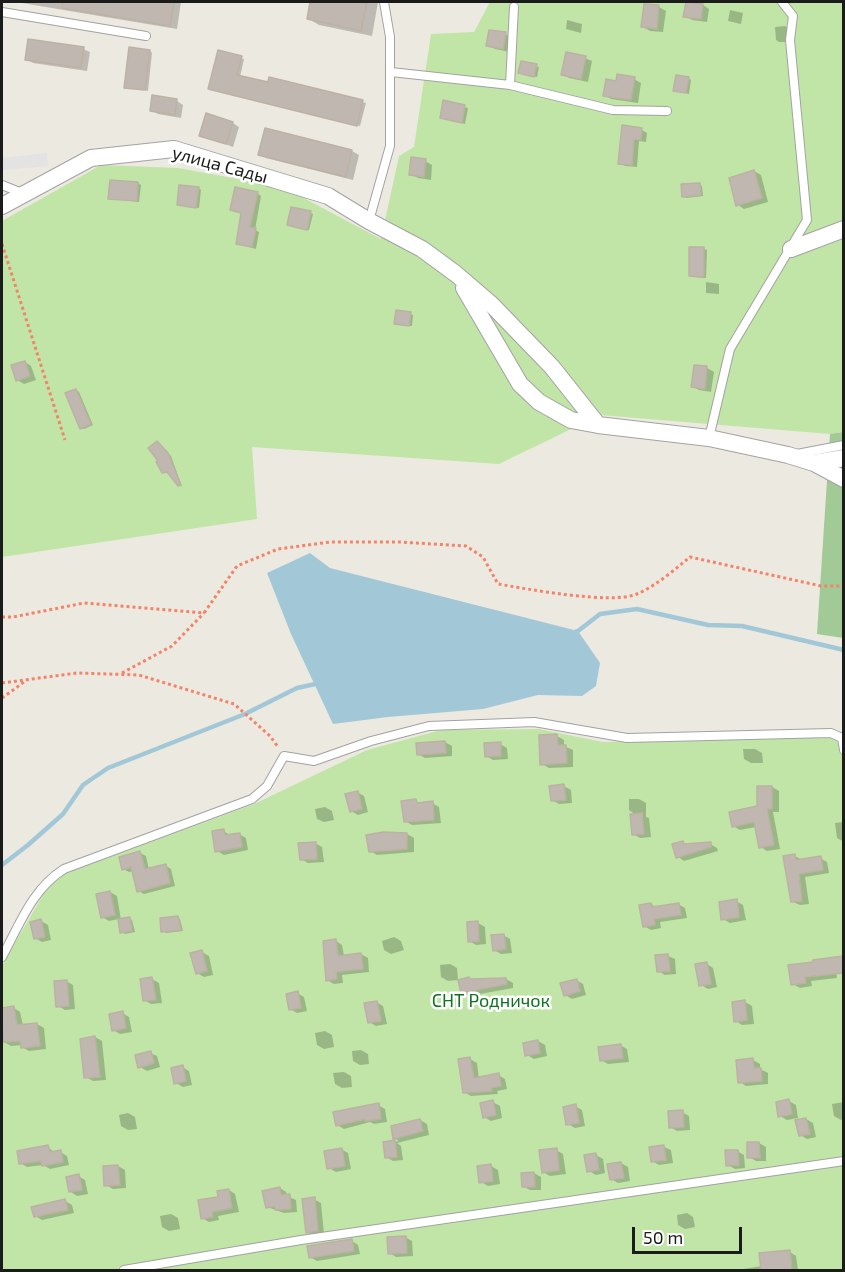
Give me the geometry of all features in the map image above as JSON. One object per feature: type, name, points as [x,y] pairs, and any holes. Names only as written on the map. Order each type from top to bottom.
[{"type":"street","name":"улица Сады","points":[[2,206],[22,193],[91,158],[174,149],[328,195],[369,221],[422,249],[456,274],[491,304],[552,367],[598,425]]},
{"type":"street","points":[[791,249],[843,229]]},
{"type":"street","points":[[456,274],[520,384],[539,402],[559,414],[571,420],[598,425],[709,438],[788,455],[814,463],[843,479]]},
{"type":"street","points":[[814,463],[843,458]]},
{"type":"lane","points":[[369,221],[390,146],[390,36],[384,2]]},
{"type":"lane","points":[[709,438],[730,349],[807,220],[790,40],[793,16],[782,2]]},
{"type":"lane","points":[[510,86],[514,7]]},
{"type":"lane","points":[[2,12],[146,36]]},
{"type":"lane","points":[[391,72],[510,86],[613,110],[667,111]]},
{"type":"lane","points":[[2,185],[22,193]]},
{"type":"lane","points":[[788,455],[843,445]]},
{"type":"lane","points":[[2,957],[33,899],[53,876],[64,869],[252,799],[267,786],[284,756],[314,760],[429,726],[534,722],[627,738],[831,733],[842,738],[843,750]]},
{"type":"lane","points":[[124,1270],[301,1240],[843,1161]]},
{"type":"path","points":[[2,244],[65,440]]},
{"type":"path","points":[[122,673],[172,646],[204,613],[237,566],[278,549],[330,542],[399,542],[466,546],[483,556],[498,584],[565,595],[612,598],[635,595],[666,576],[690,557],[821,586],[843,586]]},
{"type":"path","points":[[2,617],[13,617],[84,603],[204,613]]},
{"type":"path","points":[[2,683],[77,674],[139,675],[234,704],[270,736],[284,756]]},
{"type":"path","points":[[2,698],[26,680]]},
{"type":"green space","points":[[490,2],[843,2],[843,432],[830,434],[600,415],[499,464],[252,447],[257,519],[2,557],[2,221],[101,165],[178,168],[283,187],[381,239],[399,156],[414,147],[431,34],[474,32]]},
{"type":"green space","points":[[843,432],[843,638],[817,634],[830,434]]},
{"type":"green space","name":"СНТ Родничок","points":[[539,729],[603,742],[843,736],[843,1270],[2,1270],[2,965],[53,878],[254,804],[367,750],[441,730]]},
{"type":"shaded area","points":[[47,153],[48,166],[2,170],[2,158]]},
{"type":"water","points":[[310,553],[330,568],[578,631],[600,663],[596,686],[582,696],[538,695],[483,709],[333,724],[291,634],[267,573]]},
{"type":"building","points":[[63,2],[174,2],[170,26],[62,8]]},
{"type":"building","points":[[310,2],[367,2],[361,31],[307,19]]},
{"type":"building","points":[[686,2],[703,4],[701,19],[683,17]]},
{"type":"building","points":[[644,4],[659,5],[657,29],[641,27]]},
{"type":"building","points":[[489,30],[506,32],[503,49],[486,46]]},
{"type":"building","points":[[28,39],[84,47],[81,68],[25,60]]},
{"type":"building","points":[[129,47],[150,50],[145,90],[124,88]]},
{"type":"building","points":[[218,50],[242,56],[237,75],[268,82],[269,77],[363,100],[357,126],[208,89]]},
{"type":"building","points":[[566,52],[586,56],[581,79],[561,75]]},
{"type":"building","points":[[521,61],[537,64],[534,77],[518,73]]},
{"type":"building","points":[[617,74],[635,77],[631,100],[603,96],[606,79],[616,81]]},
{"type":"building","points":[[676,75],[689,77],[686,93],[673,91]]},
{"type":"building","points":[[152,95],[177,99],[175,115],[150,111]]},
{"type":"building","points":[[443,100],[465,105],[462,123],[440,118]]},
{"type":"building","points":[[206,113],[233,122],[226,144],[199,136]]},
{"type":"building","points":[[622,125],[642,128],[641,140],[634,139],[632,165],[618,164]]},
{"type":"building","points":[[265,128],[352,150],[346,177],[258,155]]},
{"type":"building","points":[[411,157],[426,159],[424,177],[409,175]]},
{"type":"building","points":[[754,170],[762,198],[736,206],[729,178]]},
{"type":"building","points":[[110,180],[138,182],[137,201],[108,199]]},
{"type":"building","points":[[700,183],[701,195],[682,197],[681,184]]},
{"type":"building","points":[[179,185],[199,187],[196,208],[177,205]]},
{"type":"building","points":[[235,187],[258,192],[250,227],[256,228],[252,247],[236,244],[241,213],[230,210]]},
{"type":"building","points":[[291,207],[311,211],[307,230],[287,225]]},
{"type":"building","points":[[689,247],[704,247],[704,277],[689,276]]},
{"type":"building","points":[[396,310],[411,312],[409,326],[394,324]]},
{"type":"building","points":[[25,361],[30,376],[16,381],[11,365]]},
{"type":"building","points":[[694,365],[707,366],[705,389],[691,387]]},
{"type":"building","points":[[76,389],[91,424],[80,429],[65,393]]},
{"type":"building","points":[[157,441],[168,453],[181,485],[178,486],[167,472],[162,473],[156,462],[158,461],[148,448]]},
{"type":"building","points":[[557,734],[558,745],[566,745],[567,763],[540,765],[539,735]]},
{"type":"building","points":[[445,741],[446,753],[417,755],[416,743]]},
{"type":"building","points":[[501,742],[501,756],[485,757],[484,743]]},
{"type":"building","points":[[564,784],[566,800],[551,801],[549,786]]},
{"type":"building","points":[[757,786],[772,786],[772,809],[767,809],[774,845],[759,848],[754,822],[732,827],[729,812],[757,806]]},
{"type":"building","points":[[358,791],[362,809],[350,812],[345,794]]},
{"type":"building","points":[[416,799],[417,803],[433,801],[434,820],[404,822],[401,801]]},
{"type":"building","points":[[642,813],[644,834],[632,835],[630,814]]},
{"type":"building","points":[[224,829],[225,835],[240,833],[242,847],[215,852],[212,831]]},
{"type":"building","points":[[383,832],[407,833],[407,849],[369,852],[366,835]]},
{"type":"building","points":[[683,841],[684,844],[711,842],[711,847],[676,858],[672,844]]},
{"type":"building","points":[[316,842],[317,859],[300,860],[298,843]]},
{"type":"building","points":[[140,851],[145,869],[166,864],[170,883],[137,892],[131,867],[122,870],[119,857]]},
{"type":"building","points":[[795,854],[796,860],[821,856],[823,870],[799,874],[802,901],[791,902],[783,856]]},
{"type":"building","points":[[110,891],[115,915],[101,918],[96,894]]},
{"type":"building","points":[[737,899],[739,917],[721,920],[719,902]]},
{"type":"building","points":[[651,903],[652,907],[679,903],[681,915],[654,919],[655,925],[643,927],[639,905]]},
{"type":"building","points":[[178,916],[181,930],[161,932],[160,918]]},
{"type":"building","points":[[130,917],[132,931],[120,933],[118,919]]},
{"type":"building","points":[[41,919],[45,937],[34,939],[30,922]]},
{"type":"building","points":[[478,921],[479,941],[468,942],[467,922]]},
{"type":"building","points":[[504,934],[506,949],[493,951],[491,935]]},
{"type":"building","points":[[336,939],[338,956],[361,953],[363,969],[336,972],[337,979],[326,981],[323,941]]},
{"type":"building","points":[[202,950],[207,971],[196,974],[190,953]]},
{"type":"building","points":[[668,954],[670,971],[657,972],[655,955]]},
{"type":"building","points":[[843,956],[843,973],[805,977],[806,983],[791,985],[788,965]]},
{"type":"building","points":[[707,962],[711,984],[699,986],[695,964]]},
{"type":"building","points":[[152,977],[156,1000],[143,1001],[140,979]]},
{"type":"building","points":[[469,977],[470,979],[506,978],[507,984],[461,993],[458,980]]},
{"type":"building","points":[[577,979],[580,991],[564,996],[560,983]]},
{"type":"building","points":[[67,980],[69,1006],[56,1007],[54,981]]},
{"type":"building","points":[[298,991],[301,1008],[289,1010],[286,994]]},
{"type":"building","points":[[745,1000],[747,1020],[734,1022],[732,1002]]},
{"type":"building","points":[[377,1001],[381,1021],[368,1023],[364,1003]]},
{"type":"building","points":[[14,1006],[17,1025],[37,1023],[40,1046],[21,1048],[20,1041],[3,1042],[2,1008]]},
{"type":"building","points":[[123,1011],[126,1028],[112,1031],[109,1014]]},
{"type":"building","points":[[95,1036],[100,1077],[84,1078],[80,1039]]},
{"type":"building","points":[[538,1040],[540,1053],[525,1056],[523,1043]]},
{"type":"building","points":[[621,1044],[623,1058],[600,1061],[598,1047]]},
{"type":"building","points":[[151,1051],[154,1063],[138,1068],[135,1055]]},
{"type":"building","points":[[470,1057],[474,1078],[499,1073],[501,1086],[491,1088],[492,1091],[463,1093],[458,1059]]},
{"type":"building","points":[[753,1058],[754,1068],[761,1068],[762,1081],[738,1083],[736,1060]]},
{"type":"building","points":[[183,1065],[186,1081],[174,1084],[171,1068]]},
{"type":"building","points":[[789,1099],[792,1114],[778,1117],[776,1102]]},
{"type":"building","points":[[493,1100],[496,1115],[483,1118],[480,1103]]},
{"type":"building","points":[[379,1103],[381,1119],[365,1121],[365,1119],[336,1126],[333,1112]]},
{"type":"building","points":[[576,1104],[579,1123],[566,1125],[563,1107]]},
{"type":"building","points":[[683,1110],[684,1127],[669,1128],[668,1111]]},
{"type":"building","points":[[806,1118],[810,1134],[799,1136],[795,1120]]},
{"type":"building","points":[[420,1119],[423,1131],[393,1139],[391,1126]]},
{"type":"building","points":[[395,1140],[397,1157],[385,1158],[383,1142]]},
{"type":"building","points":[[747,1142],[759,1142],[760,1158],[747,1158]]},
{"type":"building","points":[[48,1145],[50,1152],[61,1150],[63,1162],[42,1166],[41,1161],[19,1164],[17,1151]]},
{"type":"building","points":[[664,1145],[666,1160],[651,1162],[649,1147]]},
{"type":"building","points":[[342,1148],[345,1166],[327,1169],[324,1151]]},
{"type":"building","points":[[557,1148],[559,1170],[542,1173],[539,1150]]},
{"type":"building","points":[[725,1150],[738,1150],[739,1165],[726,1166]]},
{"type":"building","points":[[596,1153],[599,1170],[587,1172],[584,1155]]},
{"type":"building","points":[[621,1162],[624,1178],[610,1180],[607,1164]]},
{"type":"building","points":[[491,1164],[493,1181],[479,1183],[477,1166]]},
{"type":"building","points":[[118,1165],[120,1185],[104,1186],[103,1166]]},
{"type":"building","points":[[534,1172],[535,1187],[522,1187],[521,1173]]},
{"type":"building","points":[[79,1174],[82,1190],[69,1192],[66,1177]]},
{"type":"building","points":[[280,1187],[281,1195],[290,1194],[291,1209],[275,1210],[275,1206],[266,1208],[262,1191]]},
{"type":"building","points":[[229,1189],[232,1208],[212,1212],[213,1217],[201,1219],[198,1200],[218,1197],[217,1191]]},
{"type":"building","points":[[315,1197],[318,1231],[306,1233],[302,1199]]},
{"type":"building","points":[[65,1199],[68,1210],[34,1217],[31,1207]]},
{"type":"building","points":[[406,1236],[407,1253],[388,1254],[387,1237]]},
{"type":"building","points":[[352,1239],[354,1251],[309,1258],[307,1246]]},
{"type":"building","points":[[790,1250],[792,1270],[761,1270],[759,1253]]},
{"type":"waterway","points":[[572,633],[600,614],[637,609],[708,625],[742,626],[844,650]]},
{"type":"waterway","points":[[2,865],[63,814],[83,785],[108,768],[245,714],[297,688],[320,683]]}]
